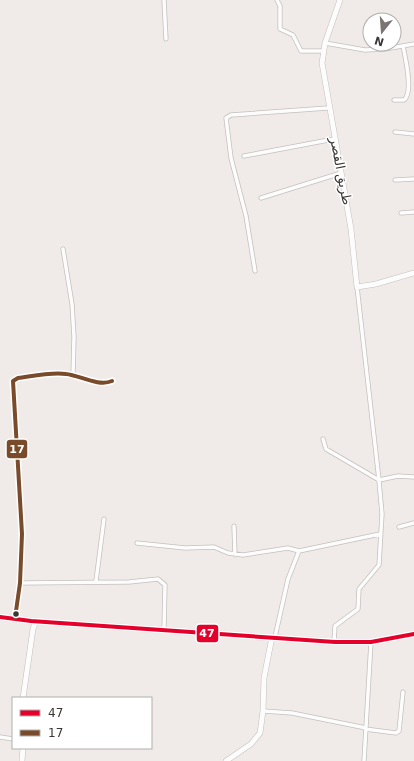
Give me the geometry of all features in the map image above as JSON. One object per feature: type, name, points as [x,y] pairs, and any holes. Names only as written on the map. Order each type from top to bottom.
[{"type":"main road","points":[[0,617],[33,621],[334,641],[371,642],[414,634]]},
{"type":"street","points":[[164,0],[166,39]]},
{"type":"street","points":[[277,0],[280,6],[280,29],[293,35],[301,51],[322,51]]},
{"type":"street","name":"طريق القصر","points":[[340,0],[322,51],[323,76],[351,229],[357,287]]},
{"type":"street","points":[[325,43],[365,50],[414,44]]},
{"type":"street","points":[[394,100],[404,100],[408,92],[408,72],[403,46]]},
{"type":"street","points":[[255,271],[246,216],[231,158],[226,118],[231,115],[328,108]]},
{"type":"street","points":[[394,132],[414,134]]},
{"type":"street","points":[[244,156],[334,139]]},
{"type":"street","points":[[261,198],[341,173]]},
{"type":"street","points":[[395,180],[414,179]]},
{"type":"street","points":[[401,213],[414,212]]},
{"type":"street","points":[[63,249],[72,304],[74,337],[72,376]]},
{"type":"street","points":[[334,641],[335,626],[358,610],[359,589],[378,567],[382,514],[357,287],[376,284],[414,273]]},
{"type":"street","points":[[15,618],[20,583],[22,534],[13,381],[18,378],[65,373],[72,376],[106,382],[112,381]]},
{"type":"street","points":[[323,439],[326,449],[379,480],[398,476],[414,477]]},
{"type":"street","points":[[96,581],[104,519]]},
{"type":"street","points":[[399,527],[414,524]]},
{"type":"street","points":[[234,526],[235,554]]},
{"type":"street","points":[[138,543],[179,547],[214,547],[235,554],[247,555],[288,548],[299,551],[380,534]]},
{"type":"street","points":[[226,761],[251,744],[258,737],[263,711],[264,678],[273,637],[288,579],[299,551]]},
{"type":"street","points":[[20,583],[96,581],[129,582],[154,579],[162,582],[165,586],[166,595],[164,629]]},
{"type":"street","points":[[23,697],[33,621]]},
{"type":"street","points":[[364,761],[371,642]]},
{"type":"street","points":[[263,711],[292,713],[396,733],[399,731],[403,692]]},
{"type":"street","points":[[0,737],[12,739]]},
{"type":"street","points":[[22,761],[23,749]]},
{"type":"transit line","name":"17","points":[[15,618],[20,583],[22,534],[13,381],[18,378],[42,374],[71,375],[101,383],[112,381]]},
{"type":"transit line","name":"47","points":[[0,617],[31,621],[335,642],[371,642],[414,634]]}]
